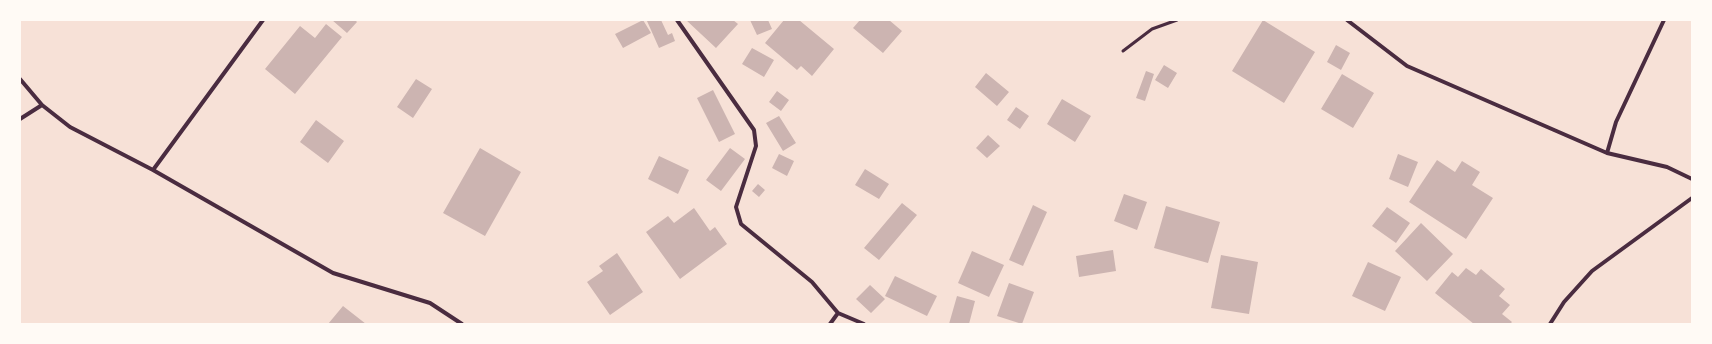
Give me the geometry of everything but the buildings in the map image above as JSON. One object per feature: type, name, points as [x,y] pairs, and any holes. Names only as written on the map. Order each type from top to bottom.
[{"type":"street","points":[[153,170],[263,20]]},
{"type":"street","points":[[677,20],[754,130],[756,146],[736,207],[741,224],[812,282],[838,313],[864,324]]},
{"type":"street","points":[[1347,20],[1407,66],[1607,152],[1667,166],[1692,179]]},
{"type":"street","points":[[1607,152],[1616,122],[1664,20]]},
{"type":"street","points":[[20,80],[42,105],[70,127],[153,170],[333,273],[430,304],[462,324]]},
{"type":"street","points":[[20,119],[42,105]]},
{"type":"street","points":[[1550,324],[1564,302],[1592,271],[1692,198]]},
{"type":"street","points":[[830,324],[838,313]]},
{"type":"lane","points":[[1123,51],[1152,29],[1177,20]]}]
